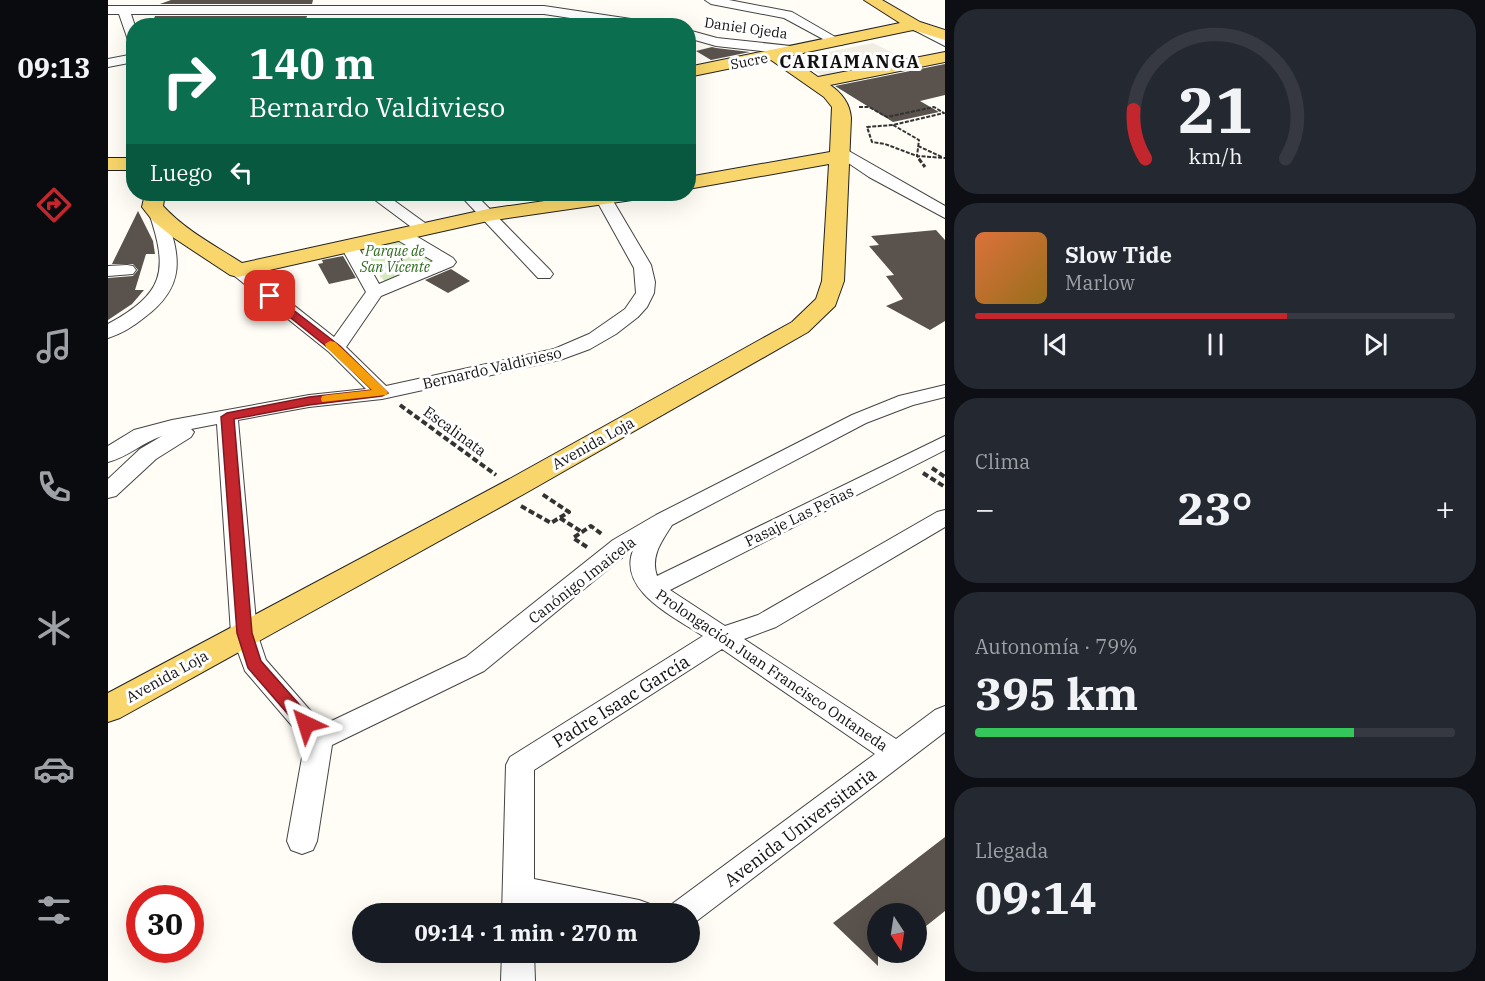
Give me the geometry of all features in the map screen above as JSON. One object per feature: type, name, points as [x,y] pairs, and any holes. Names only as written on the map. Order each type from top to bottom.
[{"type":"main road","points":[[871,0],[914,25],[945,35]]},
{"type":"main road","name":"Sucre","points":[[696,71],[777,56],[914,25]]},
{"type":"main road","points":[[777,56],[817,82],[841,107]]},
{"type":"main road","points":[[817,82],[945,57]]},
{"type":"main road","name":"Avenida Loja","points":[[108,709],[513,488],[800,327],[827,301],[833,281],[841,107]]},
{"type":"main road","points":[[696,182],[839,157]]},
{"type":"main road","points":[[108,164],[126,164]]},
{"type":"main road","points":[[156,203],[188,237],[238,270],[424,228],[572,201]]},
{"type":"street","points":[[129,10],[159,0]]},
{"type":"street","points":[[711,0],[739,2],[788,15],[838,42]]},
{"type":"street","points":[[781,0],[797,10],[788,15]]},
{"type":"street","points":[[335,18],[346,4]]},
{"type":"street","points":[[108,10],[346,4],[545,5],[569,14],[596,18]]},
{"type":"street","points":[[569,14],[589,4]]},
{"type":"street","points":[[129,10],[130,18]]},
{"type":"street","points":[[914,25],[945,42]]},
{"type":"street","name":"Daniel Ojeda","points":[[696,36],[716,42],[800,51]]},
{"type":"street","points":[[108,63],[126,60]]},
{"type":"street","points":[[839,157],[945,213]]},
{"type":"street","points":[[839,157],[856,171],[945,221]]},
{"type":"street","points":[[385,201],[424,228]]},
{"type":"street","points":[[474,201],[544,274]]},
{"type":"street","name":"Bernardo Valdivieso","points":[[108,455],[151,432],[171,426],[309,401],[382,393],[579,348],[608,331],[628,315],[639,304],[645,292],[646,278],[642,265],[605,201]]},
{"type":"street","points":[[108,332],[128,321],[155,297],[170,270],[156,203]]},
{"type":"street","points":[[336,348],[375,292],[447,262],[400,234]]},
{"type":"street","points":[[349,245],[375,292]]},
{"type":"street","points":[[108,271],[127,270]]},
{"type":"street","points":[[238,270],[336,348],[382,393]]},
{"type":"street","name":"Canónigo Imaicela","points":[[319,739],[475,664],[621,546],[664,520],[859,419],[906,399],[945,391]]},
{"type":"street","points":[[218,418],[244,633],[254,664],[319,739],[302,841]]},
{"type":"street","name":"Bernardo Valdivieso","points":[[108,491],[148,454],[178,435],[218,418]]},
{"type":"street","points":[[108,444],[129,436],[151,432]]},
{"type":"street","name":"Pasaje Las Peñas","points":[[651,589],[945,442]]},
{"type":"street","points":[[722,637],[767,621],[945,516]]},
{"type":"street","name":"Prolongación Juan Francisco Ontaneda","points":[[664,520],[641,560],[643,575],[651,589],[897,754]]},
{"type":"street","name":"Padre Isaac García","points":[[518,901],[520,765],[722,637]]},
{"type":"street","name":"Avenida Universitaria","points":[[698,903],[945,717]]},
{"type":"street","points":[[518,901],[537,903]]},
{"type":"street","points":[[518,963],[518,981]]},
{"type":"path","points":[[841,107],[869,107],[887,117],[934,107],[944,113],[893,125],[867,127],[872,142],[885,144],[917,156],[945,158],[918,147]]},
{"type":"path","points":[[893,125],[919,140],[917,156],[925,167]]},
{"type":"path","points":[[383,262],[390,260]]},
{"type":"path","name":"Escalinata","points":[[382,393],[513,488]]},
{"type":"path","points":[[907,463],[944,486]]},
{"type":"path","points":[[928,476],[937,472]]},
{"type":"path","points":[[513,488],[569,512],[551,523],[513,488]]},
{"type":"path","points":[[560,518],[582,532]]},
{"type":"path","points":[[573,538],[591,526]]},
{"type":"green space","name":"Parque de San Vicente","points":[[401,239],[437,264],[385,282],[359,249]]},
{"type":"shaded area","points":[[873,43],[907,60],[824,77],[793,59]]},
{"type":"building","points":[[171,0],[313,0],[312,4],[160,4]]},
{"type":"building","points":[[155,16],[307,16],[306,18],[154,18]]},
{"type":"building","points":[[712,47],[750,52],[711,60],[696,51]]},
{"type":"building","points":[[945,64],[945,95],[920,101],[939,112],[893,122],[835,86]]},
{"type":"building","points":[[138,211],[153,241],[155,254],[146,254],[135,290],[144,290],[132,304],[108,320],[108,278],[133,276],[138,270],[133,264],[112,264]]},
{"type":"building","points":[[936,230],[945,240],[945,321],[930,330],[886,306],[903,299],[886,276],[894,275],[869,246],[879,245],[871,236]]},
{"type":"building","points":[[343,256],[356,278],[329,284],[318,264],[323,263],[322,260]]},
{"type":"building","points":[[451,269],[470,281],[448,293],[425,280]]},
{"type":"building","points":[[945,837],[945,911],[927,925],[927,903],[867,903],[867,955],[833,923]]},
{"type":"slow traffic","points":[[327,399],[382,393],[330,344]]},
{"type":"district","name":"CARIAMANGA","points":[[850,61]]},
{"type":"route","points":[[270,296],[336,348],[382,393],[309,401],[227,417],[244,633],[254,664],[306,724]]}]
